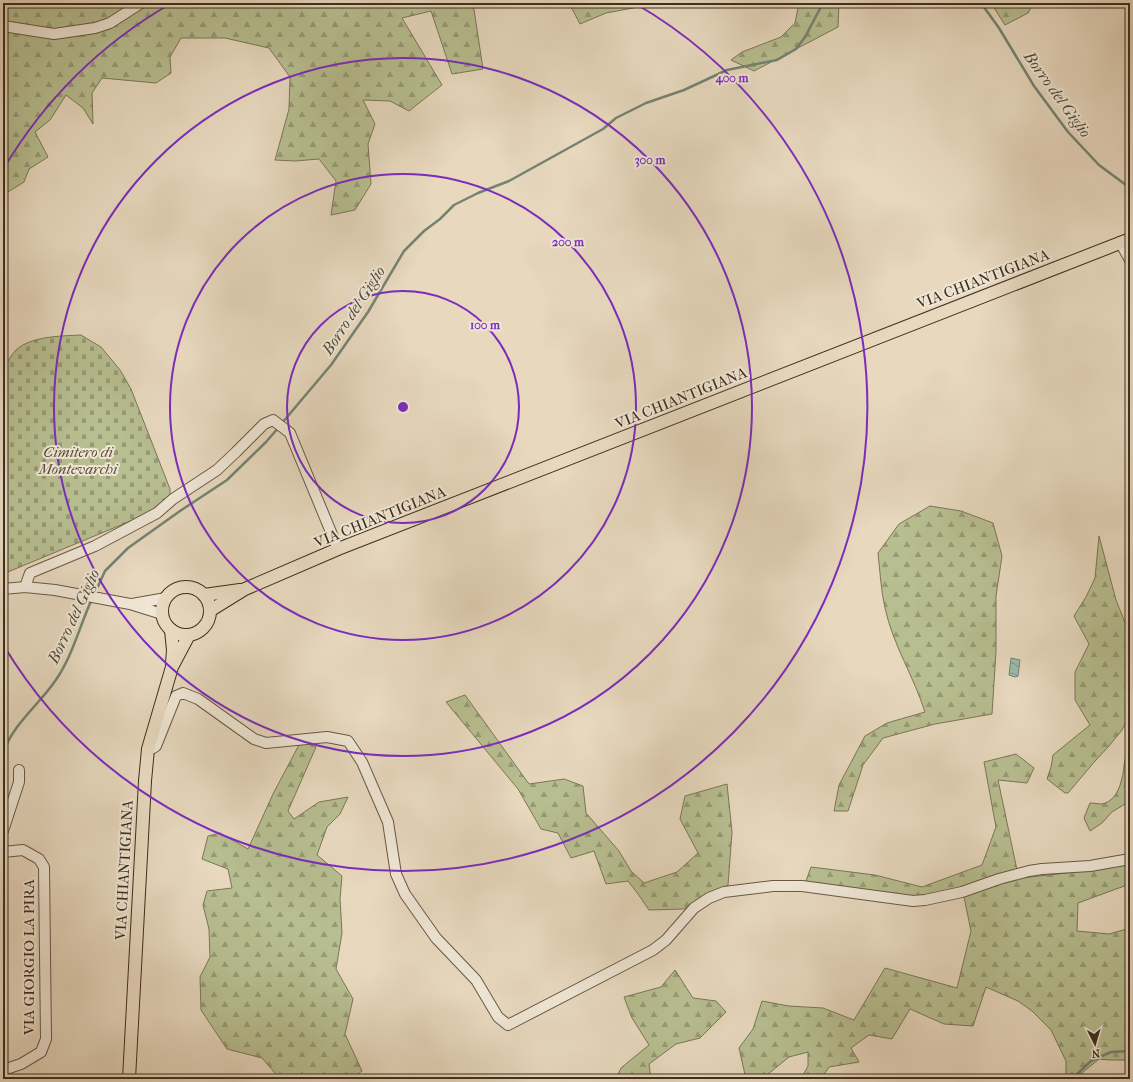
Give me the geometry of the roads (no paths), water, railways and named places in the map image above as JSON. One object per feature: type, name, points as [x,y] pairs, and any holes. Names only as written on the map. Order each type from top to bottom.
[{"type":"main road","name":"VIA CHIANTIGIANA","points":[[211,610],[245,589],[338,550],[1125,241]]},
{"type":"main road","points":[[162,614],[162,608],[166,598],[171,592],[177,589],[184,587],[192,588],[198,590],[207,599],[211,610],[210,618],[202,630],[196,634],[189,635],[177,634],[171,630]]},
{"type":"main road","name":"VIA CHIANTIGIANA","points":[[204,595],[245,589]]},
{"type":"main road","name":"VIA CHIANTIGIANA","points":[[162,614],[167,626],[171,630],[173,650],[172,667]]},
{"type":"main road","name":"VIA CHIANTIGIANA","points":[[129,1079],[148,749],[172,667],[189,635]]},
{"type":"street","points":[[3,26],[54,34],[95,28],[110,23],[141,3]]},
{"type":"street","points":[[1125,241],[1130,260]]},
{"type":"street","points":[[25,587],[30,573],[95,546],[157,513],[174,499],[217,470],[264,424],[272,420],[290,433],[338,550]]},
{"type":"street","points":[[3,590],[25,587],[80,594],[130,604],[162,614]]},
{"type":"street","points":[[130,604],[166,598]]},
{"type":"street","points":[[148,749],[156,746],[176,696],[183,693],[198,699],[254,739],[266,743],[327,737],[348,741],[362,762],[388,822],[396,874],[406,894],[436,938],[476,980],[498,1017],[508,1025],[653,950],[666,940],[694,908],[709,898],[724,892],[773,886],[802,886],[913,901],[962,892],[999,879],[1029,871],[1090,866],[1130,859]]},
{"type":"street","points":[[3,831],[19,782],[19,770]]},
{"type":"street","name":"VIA GIORGIO LA PIRA","points":[[3,852],[23,850],[40,859],[44,867],[46,1039],[40,1052],[21,1064],[3,1070]]},
{"type":"water","points":[[1011,658],[1020,660],[1018,676],[1015,677],[1009,675]]},
{"type":"waterway","name":"Borro del Giglio","points":[[282,423],[331,365],[368,312],[404,251],[454,205],[478,193],[509,181],[603,129],[616,118],[646,103],[684,90],[727,70],[777,60],[796,49],[805,37],[823,3]]},
{"type":"waterway","name":"Borro del Giglio","points":[[981,3],[999,28],[1034,86],[1068,132],[1099,165],[1126,185],[1130,185]]},
{"type":"waterway","name":"Borro del Giglio","points":[[94,595],[105,571],[128,548],[227,480],[266,442],[279,427]]},
{"type":"waterway","name":"Borro del Giglio","points":[[3,753],[12,734],[60,674],[70,654],[92,599]]},
{"type":"waterway","points":[[1072,1079],[1091,1061],[1111,1052],[1130,1051]]},
{"type":"park label","name":"Cimitero di Montevarchi","points":[[78,460]]}]
